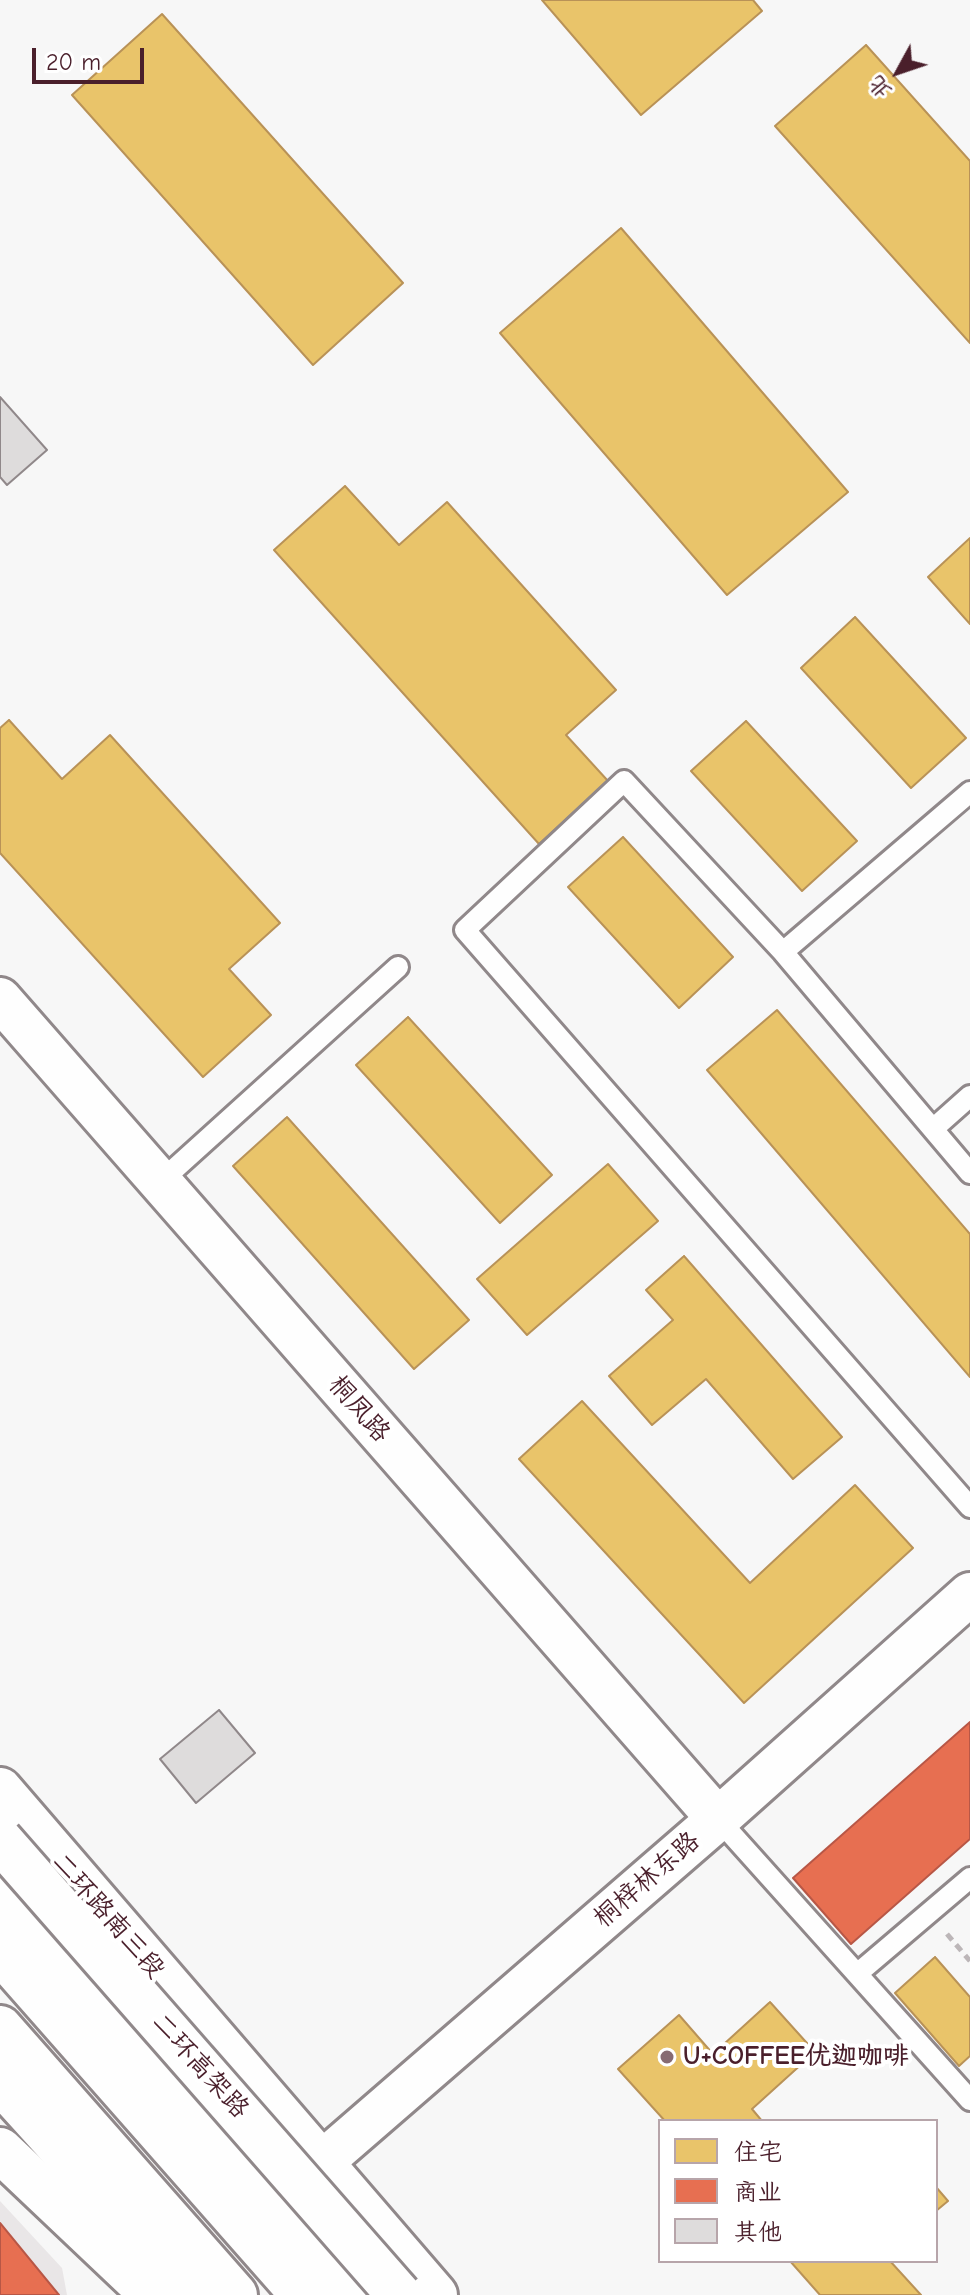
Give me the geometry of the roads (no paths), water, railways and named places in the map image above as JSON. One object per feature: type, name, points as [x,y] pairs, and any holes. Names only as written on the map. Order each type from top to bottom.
[{"type":"main road","name":"二环路南三段","points":[[0,1790],[435,2295]]},
{"type":"main road","name":"二环高架路","points":[[0,1840],[399,2295]]},
{"type":"main road","points":[[0,1896],[174,1992]]},
{"type":"main road","points":[[0,1896],[351,2295]]},
{"type":"main road","points":[[0,1951],[303,2295]]},
{"type":"main road","points":[[0,2028],[235,2295]]},
{"type":"main road","points":[[0,2081],[194,2295]]},
{"type":"main road","points":[[0,2122],[171,2295]]},
{"type":"main road","points":[[0,2150],[153,2295]]},
{"type":"street","name":"桐凤路","points":[[0,999],[718,1819]]},
{"type":"street","name":"桐梓林东路","points":[[321,2163],[718,1819],[970,1594]]},
{"type":"lane","points":[[970,1173],[783,952],[624,781],[465,930],[970,1507]]},
{"type":"lane","points":[[783,952],[970,792]]},
{"type":"lane","points":[[160,1182],[398,967]]},
{"type":"lane","points":[[933,1129],[970,1096]]},
{"type":"lane","points":[[954,1488],[970,1474]]},
{"type":"lane","points":[[718,1819],[970,2100]]},
{"type":"lane","points":[[857,1974],[970,1878]]},
{"type":"place","name":"U+COFFEE优迦咖啡","points":[[667,2057]]}]
